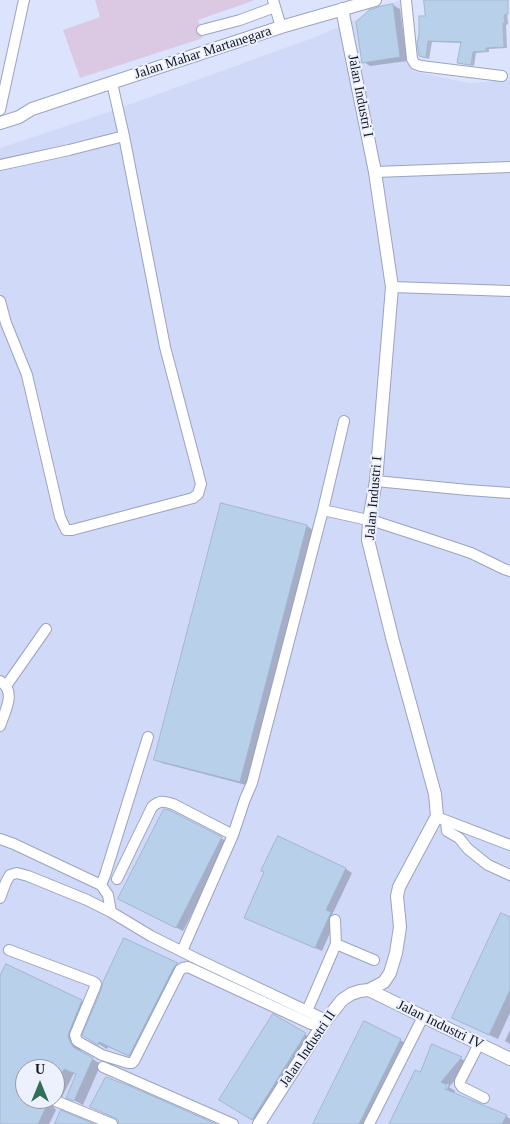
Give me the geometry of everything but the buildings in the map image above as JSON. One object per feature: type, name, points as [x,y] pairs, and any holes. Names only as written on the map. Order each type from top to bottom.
[{"type":"main road","name":"Jalan Mahar Martanegara","points":[[0,123],[19,117],[32,109],[345,6],[368,1]]},
{"type":"main road","name":"Jalan Industri I","points":[[345,6],[375,172],[392,287],[376,481],[369,520],[368,540],[442,819]]},
{"type":"main road","name":"Jalan Mahar Martanegara","points":[[0,114],[16,109],[32,109]]},
{"type":"main road","points":[[369,990],[384,982],[390,972],[396,953],[400,927],[397,896],[399,887],[442,819]]},
{"type":"main road","name":"Jalan Industri IV","points":[[369,990],[510,1059]]},
{"type":"main road","name":"Jalan Industri II","points":[[259,1124],[324,1022],[342,1000],[351,994],[369,990]]},
{"type":"street","points":[[0,110],[24,0]]},
{"type":"street","points":[[406,0],[412,59],[415,64],[502,76]]},
{"type":"street","points":[[202,30],[240,20],[274,4],[281,27]]},
{"type":"street","points":[[0,301],[6,323],[27,375],[60,518],[66,530],[193,498],[198,494],[201,484],[165,347],[112,83]]},
{"type":"street","points":[[0,165],[124,136]]},
{"type":"street","points":[[375,172],[510,167]]},
{"type":"street","points":[[392,287],[510,291]]},
{"type":"street","points":[[182,951],[233,835],[252,783],[323,510],[344,421]]},
{"type":"street","points":[[376,481],[510,493]]},
{"type":"street","points":[[323,510],[369,520],[471,552],[504,570],[510,571]]},
{"type":"street","points":[[0,726],[10,697],[9,690],[3,683],[46,629]]},
{"type":"street","points":[[101,885],[148,736]]},
{"type":"street","points":[[116,878],[152,807],[156,803],[162,801],[173,804],[233,835]]},
{"type":"street","points":[[442,819],[510,846]]},
{"type":"street","points":[[442,819],[446,830],[459,838],[468,849],[488,865],[510,875]]},
{"type":"street","points":[[0,839],[101,885],[108,895],[110,912]]},
{"type":"street","points":[[0,898],[10,875],[28,876],[87,900],[151,936],[307,1011],[324,1022]]},
{"type":"street","points":[[307,1011],[336,944],[335,920]]},
{"type":"street","points":[[336,944],[374,960]]},
{"type":"street","points":[[9,950],[94,982],[96,984],[95,987],[75,1038],[102,1055],[128,1063],[134,1061],[180,970],[183,968],[188,968],[310,1024],[324,1022]]},
{"type":"street","points":[[369,1124],[423,1017]]},
{"type":"street","points":[[479,1044],[460,1084],[462,1087],[484,1098]]},
{"type":"street","points":[[103,1067],[233,1124]]},
{"type":"street","points":[[65,1105],[112,1124]]},
{"type":"shaded area","points":[[95,0],[255,0],[198,20],[203,38],[80,78],[63,30],[100,17]]},
{"type":"shaded area","points":[[400,0],[412,71],[469,83],[510,80],[510,1124],[0,1124],[0,148],[103,114],[318,36]]}]
